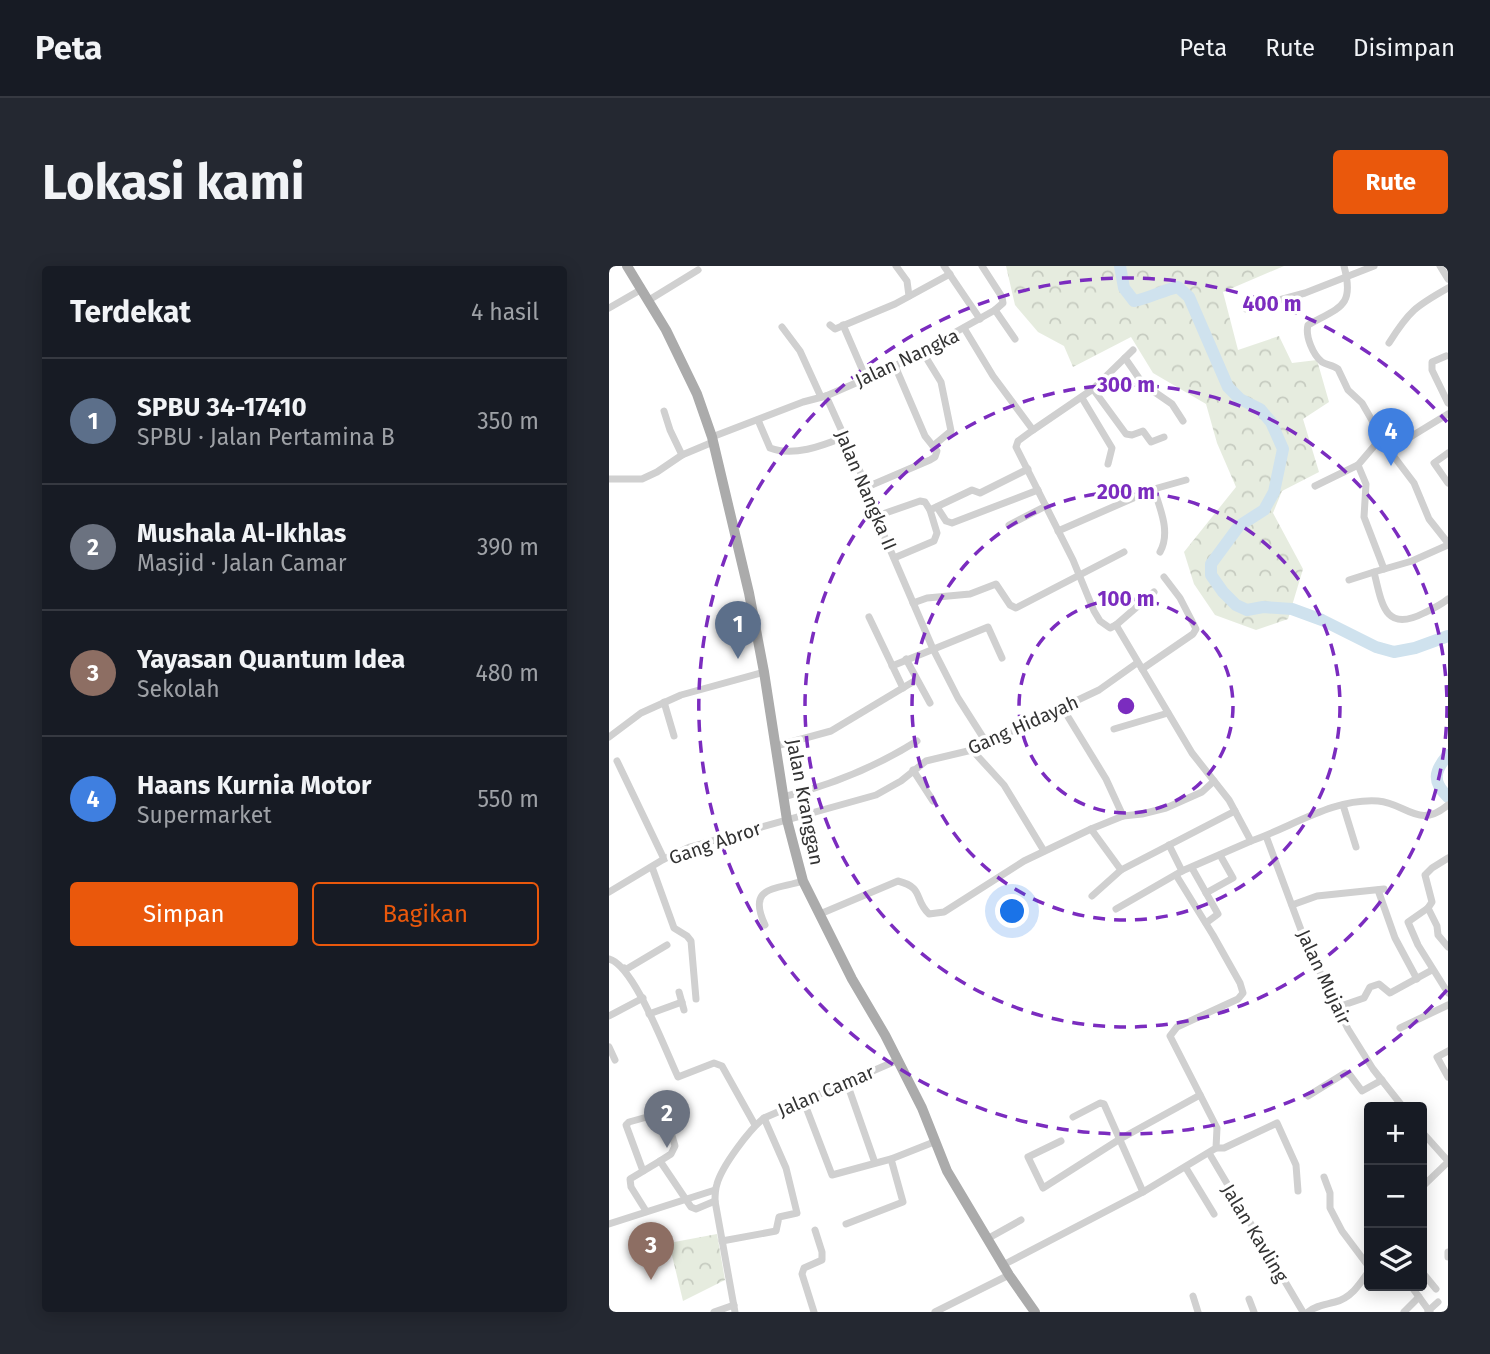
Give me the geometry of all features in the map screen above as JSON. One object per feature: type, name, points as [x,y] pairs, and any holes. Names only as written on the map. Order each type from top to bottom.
[{"type":"main road","name":"Jalan Kranggan","points":[[627,266],[661,320],[697,394],[712,439],[734,523],[764,672],[787,820],[803,881],[852,979],[922,1108],[947,1171],[1009,1275],[1035,1312]]},
{"type":"street","points":[[896,266],[907,281],[909,296]]},
{"type":"street","points":[[944,266],[980,319]]},
{"type":"street","points":[[964,328],[1003,303],[982,266]]},
{"type":"street","points":[[1344,266],[1349,292],[1342,306],[1308,325],[1306,333],[1317,356],[1324,363],[1338,369],[1348,390],[1362,402],[1381,438],[1414,483],[1429,519],[1448,544],[1412,561],[1349,580]]},
{"type":"street","points":[[1246,309],[1305,293],[1374,266]]},
{"type":"street","points":[[1440,266],[1448,279]]},
{"type":"street","points":[[649,300],[698,270]]},
{"type":"street","points":[[830,325],[835,329],[909,296],[950,274]]},
{"type":"street","points":[[1389,342],[1413,309],[1448,288]]},
{"type":"street","points":[[609,308],[642,289]]},
{"type":"street","points":[[995,310],[1015,339]]},
{"type":"street","points":[[843,325],[866,378]]},
{"type":"street","name":"Jalan Nangka II","points":[[782,327],[800,351],[844,437],[933,649],[958,698],[986,742]]},
{"type":"street","name":"Jalan Nangka","points":[[609,479],[642,479],[712,439],[895,366],[964,328],[993,376],[1033,430]]},
{"type":"street","points":[[1133,350],[1082,398],[1016,444],[1100,621],[1110,628],[1116,625],[1154,592]]},
{"type":"street","points":[[922,351],[941,382],[951,431],[933,446]]},
{"type":"street","points":[[1446,356],[1432,362],[1432,370],[1448,404]]},
{"type":"street","points":[[1125,358],[1143,384],[1172,404],[1184,421]]},
{"type":"street","points":[[867,487],[935,457],[937,451],[925,436],[895,366]]},
{"type":"street","points":[[1093,389],[1126,434],[1143,431],[1150,442],[1164,437]]},
{"type":"street","points":[[1082,398],[1112,448],[1108,464]]},
{"type":"street","points":[[664,411],[682,454]]},
{"type":"street","points":[[1389,450],[1448,414]]},
{"type":"street","points":[[758,420],[770,448],[775,450],[802,451],[844,437]]},
{"type":"street","points":[[1315,486],[1358,465],[1381,438]]},
{"type":"street","points":[[1448,453],[1434,463],[1448,483]]},
{"type":"street","points":[[1358,465],[1366,484],[1364,517],[1384,569]]},
{"type":"street","points":[[933,508],[972,490],[980,493],[1028,470]]},
{"type":"street","points":[[1058,531],[1154,489],[1186,480]]},
{"type":"street","points":[[1154,489],[1166,533],[1160,552]]},
{"type":"street","points":[[877,516],[920,501],[952,523],[1038,490]]},
{"type":"street","points":[[1009,525],[1046,506]]},
{"type":"street","points":[[894,558],[934,541],[937,533],[933,508]]},
{"type":"street","points":[[913,603],[936,596],[969,594],[996,584],[1010,605],[1016,608],[1124,552]]},
{"type":"street","points":[[1374,572],[1377,588],[1390,618],[1409,621],[1448,599]]},
{"type":"street","name":"Gang Hidayah","points":[[787,820],[876,795],[901,781],[926,761],[972,750],[1099,690],[1193,634],[1196,629],[1180,598],[1164,577]]},
{"type":"street","points":[[869,617],[904,688]]},
{"type":"street","points":[[1116,625],[1192,753],[1235,811],[1251,841]]},
{"type":"street","points":[[892,666],[988,627],[1002,658]]},
{"type":"street","points":[[906,659],[930,703]]},
{"type":"street","points":[[609,737],[641,713],[664,702],[764,672]]},
{"type":"street","points":[[776,746],[831,731],[916,680]]},
{"type":"street","points":[[664,702],[674,736]]},
{"type":"street","points":[[1062,707],[1106,779],[1123,816]]},
{"type":"street","points":[[1114,729],[1168,713]]},
{"type":"street","points":[[783,797],[838,782],[891,758],[917,741]]},
{"type":"street","points":[[972,750],[1004,785],[1044,851]]},
{"type":"street","points":[[617,761],[664,859]]},
{"type":"street","points":[[913,770],[933,801]]},
{"type":"street","points":[[820,914],[898,881],[912,885],[918,891],[924,910],[929,914],[944,912],[1044,851],[1123,816],[1166,808],[1202,792],[1214,781]]},
{"type":"street","points":[[1116,909],[1179,873],[1297,821],[1343,804],[1385,802],[1420,817],[1447,807]]},
{"type":"street","points":[[1343,804],[1356,847]]},
{"type":"street","points":[[1092,896],[1121,870],[1235,811]]},
{"type":"street","name":"Gang Abror","points":[[609,892],[664,859],[703,843],[787,820]]},
{"type":"street","points":[[1091,829],[1121,870]]},
{"type":"street","name":"Jalan Mujair","points":[[1266,836],[1307,946],[1348,1029],[1399,1102]]},
{"type":"street","points":[[1169,845],[1179,873],[1243,993],[1238,999],[1177,1027],[1170,1036],[1217,1128],[1212,1151]]},
{"type":"street","points":[[1206,893],[1233,878],[1220,855]]},
{"type":"street","points":[[1448,858],[1425,875],[1432,902],[1408,922],[1432,970],[1445,983],[1448,993]]},
{"type":"street","points":[[652,867],[674,928],[691,941],[696,999]]},
{"type":"street","points":[[1192,867],[1218,914],[1206,923]]},
{"type":"street","points":[[765,925],[758,904],[760,896],[767,890],[803,881]]},
{"type":"street","points":[[1292,905],[1317,896],[1381,889],[1395,938],[1417,979]]},
{"type":"street","points":[[1428,908],[1437,926],[1438,936],[1448,947]]},
{"type":"street","points":[[609,959],[617,961],[625,970],[667,945]]},
{"type":"street","name":"Jalan Camar","points":[[624,967],[643,998],[678,1077],[714,1063],[722,1066],[755,1125]]},
{"type":"street","points":[[1338,1007],[1364,998],[1370,987],[1379,984],[1390,993],[1432,970]]},
{"type":"street","points":[[649,1014],[683,1006],[679,992]]},
{"type":"street","points":[[609,1016],[643,998]]},
{"type":"street","points":[[1400,1028],[1448,1005]]},
{"type":"street","points":[[609,1047],[615,1060]]},
{"type":"street","points":[[1448,1051],[1437,1057],[1448,1077]]},
{"type":"street","name":"Jalan Camar","points":[[734,1308],[725,1283],[722,1241],[715,1201],[715,1190],[722,1173],[755,1125],[764,1118],[898,1060]]},
{"type":"street","points":[[1308,1096],[1345,1073],[1350,1075],[1362,1091],[1382,1080]]},
{"type":"street","points":[[848,1086],[875,1163]]},
{"type":"street","points":[[1061,1141],[1028,1157],[1043,1188],[1120,1139],[1200,1095]]},
{"type":"street","points":[[804,1102],[832,1174],[891,1159],[935,1142]]},
{"type":"street","points":[[1073,1118],[1102,1103],[1143,1192]]},
{"type":"street","points":[[643,1171],[627,1125],[629,1122],[665,1112],[675,1146],[671,1154],[630,1179],[646,1211]]},
{"type":"street","points":[[722,1241],[776,1231],[779,1217],[797,1213],[786,1168],[764,1118]]},
{"type":"street","points":[[1003,1265],[1143,1192],[1212,1151],[1277,1123],[1296,1165],[1298,1191]]},
{"type":"street","points":[[1427,1138],[1448,1162],[1427,1183]]},
{"type":"street","name":"Jalan Kavling","points":[[1212,1151],[1307,1312]]},
{"type":"street","points":[[846,1224],[903,1202],[891,1159]]},
{"type":"street","points":[[660,1161],[691,1207],[696,1209],[715,1201]]},
{"type":"street","points":[[1186,1168],[1214,1214]]},
{"type":"street","points":[[1442,1170],[1448,1179]]},
{"type":"street","points":[[1324,1177],[1330,1193],[1330,1208],[1342,1231],[1364,1262]]},
{"type":"street","points":[[609,1224],[715,1190]]},
{"type":"street","points":[[987,1239],[1021,1220]]},
{"type":"street","points":[[814,1312],[802,1275],[804,1268],[822,1260],[815,1230]]},
{"type":"street","points":[[1448,1252],[1448,1257]]},
{"type":"street","points":[[935,1312],[1009,1275]]},
{"type":"street","points":[[1307,1312],[1319,1305],[1343,1299],[1355,1290],[1364,1276]]},
{"type":"street","points":[[1427,1278],[1436,1289]]},
{"type":"street","points":[[1415,1291],[1429,1311],[1439,1302]]},
{"type":"street","points":[[1193,1296],[1198,1312]]},
{"type":"street","points":[[1404,1312],[1419,1297]]},
{"type":"street","points":[[1249,1299],[1254,1312]]},
{"type":"street","points":[[714,1312],[734,1308]]},
{"type":"green space","points":[[1006,266],[1284,266],[1223,292],[1238,350],[1279,336],[1292,363],[1317,360],[1329,402],[1303,419],[1319,472],[1282,491],[1273,513],[1303,569],[1288,619],[1256,630],[1215,615],[1194,584],[1184,552],[1236,487],[1217,443],[1206,404],[1153,373],[1131,337],[1073,367],[1064,346],[1038,332],[1015,305]]},
{"type":"green space","points":[[717,1234],[725,1280],[683,1301],[669,1243]]},
{"type":"waterway","points":[[1120,266],[1124,288],[1134,301],[1178,287],[1189,297],[1228,387],[1240,399],[1260,409],[1271,422],[1283,449],[1274,492],[1264,510],[1239,526],[1211,564],[1211,575],[1223,592],[1236,605],[1247,610],[1263,607],[1292,609],[1322,620],[1376,647],[1394,652],[1415,648],[1448,636]]},
{"type":"waterway","points":[[1448,755],[1437,776],[1439,786],[1448,797]]},
{"type":"place","name":"Haans Kurnia Motor","points":[[1391,466]]},
{"type":"place","name":"SPBU 34-17410","points":[[738,659]]},
{"type":"place","name":"Mushala Al-Ikhlas","points":[[667,1148]]},
{"type":"place","name":"Yayasan Quantum Idea","points":[[651,1280]]}]
